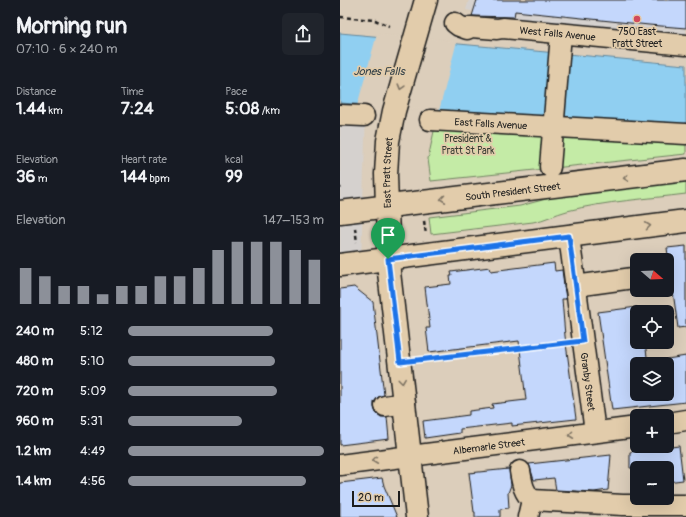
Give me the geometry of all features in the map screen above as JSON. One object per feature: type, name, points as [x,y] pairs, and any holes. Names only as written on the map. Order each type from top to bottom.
[{"type":"main road","name":"East Pratt Street","points":[[417,517],[411,456],[395,405],[400,362],[388,259],[386,162],[394,110],[415,36],[420,1]]},
{"type":"main road","name":"South President Street","points":[[340,212],[686,170]]},
{"type":"main road","points":[[340,265],[686,221]]},
{"type":"street","name":"West Falls Avenue","points":[[455,23],[467,29],[471,27],[503,28],[560,42],[686,45]]},
{"type":"street","points":[[550,168],[552,127],[560,42]]},
{"type":"street","points":[[340,115],[364,116]]},
{"type":"street","name":"East Falls Avenue","points":[[430,120],[686,134]]},
{"type":"street","name":"Granby Street","points":[[569,236],[595,432]]},
{"type":"street","points":[[576,286],[630,278]]},
{"type":"street","points":[[674,422],[686,420]]},
{"type":"street","name":"Albemarle Street","points":[[340,465],[630,428]]},
{"type":"street","points":[[520,472],[522,486],[530,508],[623,505],[686,505]]},
{"type":"path","points":[[340,17],[375,20],[389,26]]},
{"type":"path","points":[[424,218],[426,234]]},
{"type":"path","points":[[400,362],[583,341]]},
{"type":"shaded area","name":"750 East Pratt Street","points":[[469,0],[686,0],[686,35],[550,24],[466,10]]},
{"type":"shaded area","points":[[340,107],[366,108],[361,262],[340,265]]},
{"type":"green space","name":"President & Pratt St Park","points":[[439,108],[686,126],[686,154],[431,181],[428,159]]},
{"type":"green space","points":[[686,180],[686,194],[597,205],[567,211],[533,222],[431,234],[429,217],[520,206],[565,194]]},
{"type":"water","name":"Jones Falls","points":[[340,33],[686,65],[686,126],[340,103]]},
{"type":"pier","points":[[377,34],[457,41],[439,111],[357,106]]},
{"type":"building","name":"750 East Pratt Street","points":[[477,0],[686,0],[686,28],[515,11],[514,17],[472,16]]},
{"type":"building","points":[[686,246],[686,327],[678,328],[674,297],[674,253],[668,253],[667,248]]},
{"type":"building","points":[[554,263],[555,271],[562,270],[566,299],[562,299],[565,336],[576,419],[512,426],[512,423],[460,429],[460,433],[425,438],[423,421],[469,415],[469,411],[493,408],[492,404],[526,400],[519,341],[429,352],[426,328],[430,328],[425,287],[451,284],[451,272],[490,267],[491,271]]},
{"type":"building","points":[[354,287],[373,302],[384,395],[378,397],[374,402],[374,407],[376,413],[381,417],[387,417],[389,439],[340,445],[340,289]]},
{"type":"building","points":[[630,308],[630,349],[646,349],[647,357],[630,357],[630,401],[674,401],[674,358],[686,356],[686,402],[612,410],[598,312]]},
{"type":"building","points":[[679,446],[683,480],[674,481],[674,461],[630,461],[630,453],[674,453],[674,447]]},
{"type":"building","points":[[611,455],[608,490],[594,492],[556,490],[554,478],[534,480],[529,464]]},
{"type":"building","points":[[509,469],[511,485],[508,493],[509,508],[500,509],[500,517],[475,517],[469,473]]},
{"type":"building","points":[[382,478],[397,517],[340,517],[340,483]]},
{"type":"place","name":"750 East Pratt Street","points":[[637,19]]},
{"type":"route","points":[[569,236],[583,341],[400,362],[388,259],[569,236]]}]
